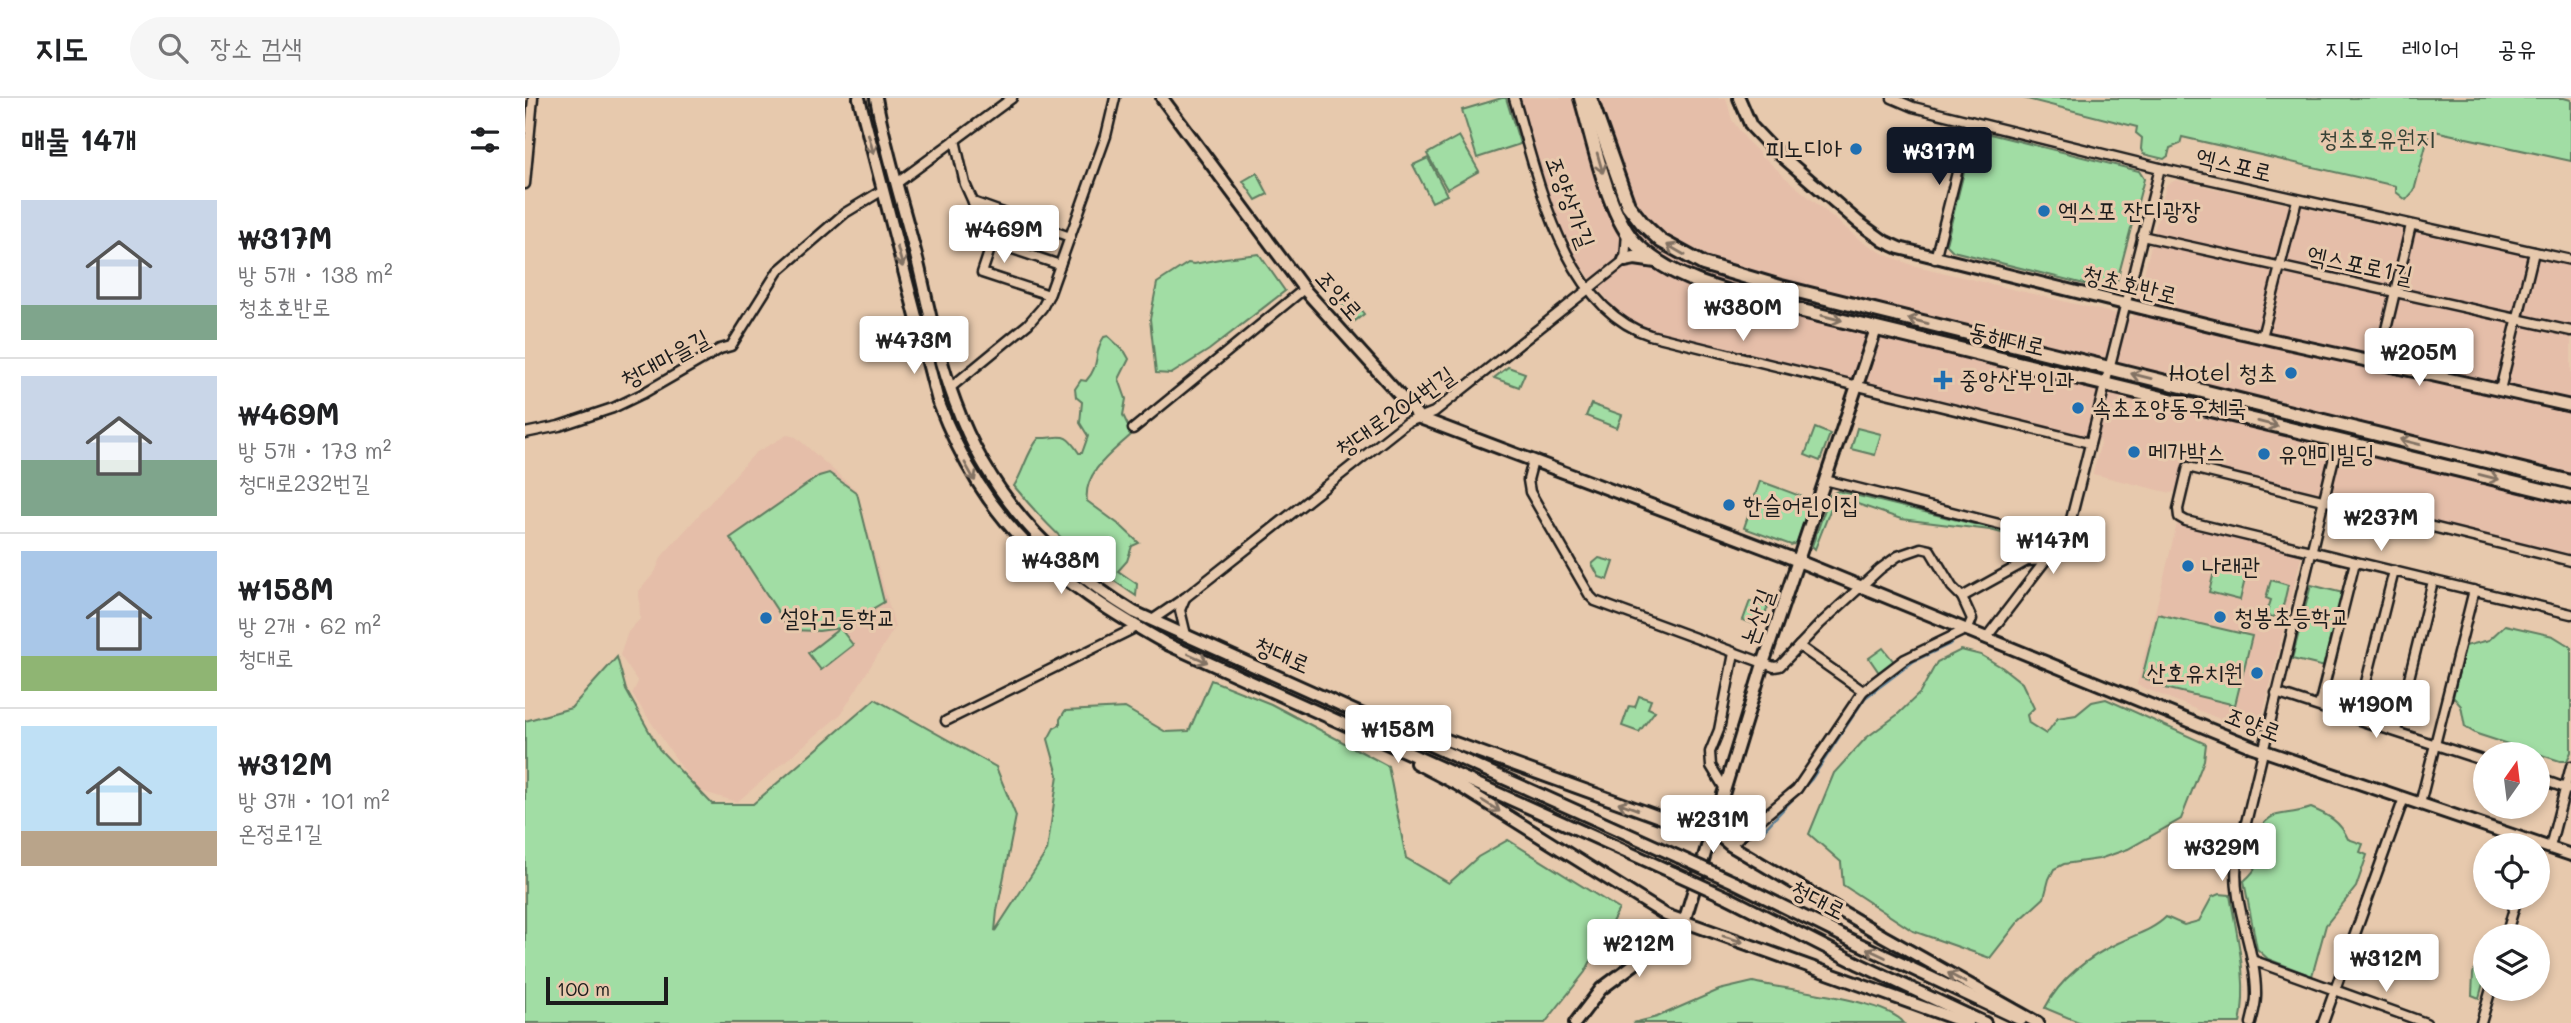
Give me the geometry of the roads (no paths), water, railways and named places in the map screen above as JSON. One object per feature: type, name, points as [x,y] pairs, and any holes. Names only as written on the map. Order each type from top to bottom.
[{"type":"main road","name":"동해대로","points":[[1581,98],[1611,199],[1627,231],[1637,246],[1691,279],[1712,287],[1876,329],[2571,497]]},
{"type":"main road","name":"동해대로","points":[[1590,98],[1628,205],[1650,231],[1679,253],[1703,264],[1777,286],[2571,482]]},
{"type":"main road","points":[[1625,260],[1635,258],[1660,262]]},
{"type":"street","points":[[525,184],[533,98]]},
{"type":"street","name":"청대로","points":[[859,98],[938,401],[955,444],[999,515],[1061,576],[1101,606],[1189,654],[1728,898],[1985,1023]]},
{"type":"street","name":"청대로","points":[[876,98],[950,388],[980,458],[1003,495],[1051,552],[1077,574],[1112,599],[1152,620],[1734,882],[1889,959],[2027,1023]]},
{"type":"street","points":[[883,190],[897,183],[1011,98]]},
{"type":"street","points":[[950,388],[1028,324],[1048,295],[1107,136],[1115,98]]},
{"type":"street","name":"조양로","points":[[1162,98],[1304,289],[1420,418],[1799,562],[2262,751],[2502,833]]},
{"type":"street","name":"조양상가길","points":[[1514,98],[1556,234],[1589,289],[1611,315],[1638,331],[2090,443]]},
{"type":"street","name":"청초호반로","points":[[1739,98],[1760,136],[1858,222],[1884,241],[1899,248],[2124,305],[2571,406]]},
{"type":"street","name":"엑스포로","points":[[1892,98],[1906,105],[2160,168],[2571,260]]},
{"type":"street","points":[[1935,259],[1970,121]]},
{"type":"street","points":[[955,140],[965,184],[974,202],[968,239]]},
{"type":"street","points":[[1986,638],[2062,540],[2069,527],[2160,168]]},
{"type":"street","name":"청대마을길","points":[[525,433],[559,426],[613,408],[720,349],[731,346],[778,271],[845,213],[883,190]]},
{"type":"street","points":[[2262,337],[2297,200]]},
{"type":"street","points":[[974,202],[1070,237]]},
{"type":"street","points":[[1002,213],[982,273],[1048,295]]},
{"type":"street","points":[[2378,363],[2411,225]]},
{"type":"street","points":[[1625,260],[1627,231]]},
{"type":"street","name":"엑스포로1길","points":[[2142,236],[2571,331]]},
{"type":"street","points":[[992,242],[1060,265]]},
{"type":"street","points":[[2500,390],[2534,251]]},
{"type":"street","name":"청대로204번길","points":[[1152,620],[1186,597],[1406,423],[1436,410],[1625,260]]},
{"type":"street","points":[[1133,429],[1304,289]]},
{"type":"street","name":"논산길","points":[[1684,922],[1763,664],[1876,329]]},
{"type":"street","points":[[2251,1023],[2256,993],[2236,867],[2338,441]]},
{"type":"street","points":[[1533,461],[1528,480],[1530,492],[1592,599],[1763,664],[1778,667],[1880,569],[1898,556],[1921,548],[1930,550],[1952,587],[1962,597],[1972,619],[1966,630],[1905,659],[1863,691],[1797,789],[1730,845]]},
{"type":"street","points":[[2571,561],[2188,467],[2178,509],[2179,517],[2186,521],[2571,614]]},
{"type":"street","points":[[1825,481],[2062,540]]},
{"type":"street","points":[[1012,529],[1023,521]]},
{"type":"street","points":[[1962,597],[2027,561],[2047,560]]},
{"type":"street","points":[[2319,706],[2355,562]]},
{"type":"street","points":[[2357,718],[2394,571]]},
{"type":"street","points":[[2396,731],[2433,580]]},
{"type":"street","points":[[2420,804],[2474,590]]},
{"type":"street","points":[[1186,597],[1181,610],[1186,635]]},
{"type":"street","points":[[946,721],[1152,620]]},
{"type":"street","points":[[1799,646],[1863,691]]},
{"type":"street","points":[[1725,789],[1711,766],[1710,752],[1719,730],[1734,653]]},
{"type":"street","points":[[2276,693],[2473,757]]},
{"type":"street","points":[[1329,698],[1673,822],[1712,830],[1730,845],[1883,936],[2038,1023]]},
{"type":"street","points":[[1324,715],[1455,784],[1666,915],[1967,1023]]},
{"type":"street","points":[[2550,847],[2568,789],[2571,766]]},
{"type":"street","points":[[2550,783],[2568,789]]},
{"type":"street","points":[[2323,1023],[2404,799]]},
{"type":"street","name":"조양로","points":[[2550,847],[2571,855]]},
{"type":"street","points":[[1575,1023],[1601,989],[1668,939],[1684,922]]},
{"type":"street","points":[[2252,960],[2426,1023]]},
{"type":"street","points":[[2481,1023],[2487,1001]]},
{"type":"waterway","points":[[1762,832],[1811,780],[1865,698],[1914,661],[1952,643]]},
{"type":"place","name":"피노디아","points":[[1856,149]]},
{"type":"place","name":"엑스포 잔디광장","points":[[2044,211]]},
{"type":"place","name":"Hotel 청초","points":[[2291,373]]},
{"type":"place","name":"중앙산부인과","points":[[1943,380]]},
{"type":"place","name":"속초조양동우체국","points":[[2078,408]]},
{"type":"place","name":"메가박스","points":[[2134,452]]},
{"type":"place","name":"유앤미빌딩","points":[[2264,454]]},
{"type":"place","name":"한슬어린이집","points":[[1729,505]]},
{"type":"place","name":"나래관","points":[[2188,566]]},
{"type":"place","name":"청봉초등학교","points":[[2220,617]]},
{"type":"place","name":"설악고등학교","points":[[766,618]]},
{"type":"place","name":"산호유치원","points":[[2257,673]]},
{"type":"park label","name":"청초호유원지","points":[[2377,139]]}]
